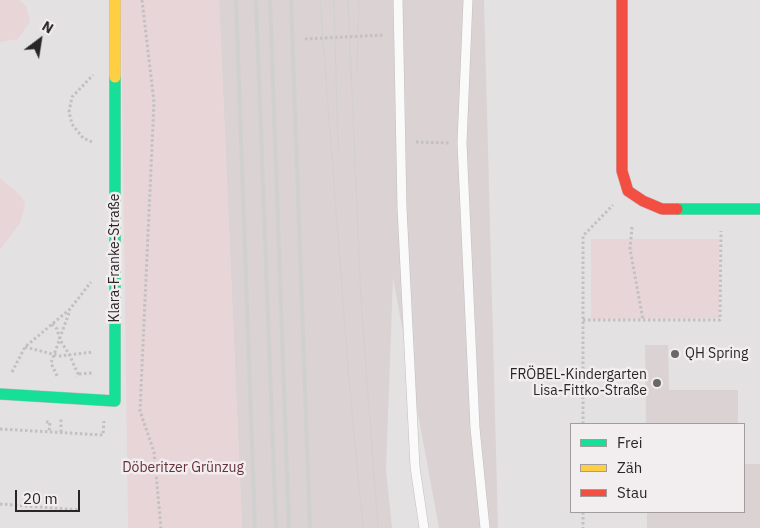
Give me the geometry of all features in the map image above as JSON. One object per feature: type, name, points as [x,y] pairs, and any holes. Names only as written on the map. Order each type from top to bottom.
[{"type":"street","name":"Klara-Franke-Straße","points":[[0,394],[115,401],[115,0]]},
{"type":"street","points":[[622,0],[622,170],[628,191],[662,210],[760,209]]},
{"type":"lane","points":[[398,0],[402,208],[415,467],[424,528]]},
{"type":"lane","points":[[468,0],[462,143],[475,428],[485,528]]},
{"type":"path","points":[[142,0],[154,102],[140,411],[154,452],[161,528]]},
{"type":"path","points":[[115,154],[83,138],[72,124],[69,112],[72,97],[79,87],[116,58]]},
{"type":"path","points":[[583,423],[583,236],[628,191]]},
{"type":"path","points":[[632,227],[630,249],[643,320]]},
{"type":"path","points":[[582,320],[720,320],[721,227]]},
{"type":"path","points":[[8,380],[24,347],[70,309],[92,281]]},
{"type":"path","points":[[63,398],[60,383],[51,363],[70,309]]},
{"type":"path","points":[[52,324],[57,330],[60,340],[78,374],[63,398]]},
{"type":"path","points":[[24,347],[53,354],[69,354]]},
{"type":"path","points":[[61,419],[61,432]]},
{"type":"path","points":[[49,432],[50,422]]},
{"type":"path","points":[[0,429],[103,435],[104,424]]},
{"type":"path","points":[[0,504],[79,510]]},
{"type":"path","points":[[583,513],[583,528]]},
{"type":"shaded area","points":[[219,0],[484,0],[498,528],[439,528],[393,278],[386,469],[392,528],[242,528]]},
{"type":"shaded area","name":"FRÖBEL-Kindergarten Lisa-Fittko-Straße","points":[[645,345],[668,345],[669,390],[738,390],[738,423],[646,423]]},
{"type":"shaded area","points":[[745,464],[760,464],[760,528],[647,528],[647,513],[745,513]]},
{"type":"green space","points":[[0,0],[19,0],[26,6],[30,22],[18,39],[0,42]]},
{"type":"green space","name":"Döberitzer Grünzug","points":[[121,0],[219,0],[242,528],[128,528]]},
{"type":"green space","points":[[0,178],[22,197],[25,205],[20,223],[0,250]]},
{"type":"green space","points":[[591,239],[719,239],[719,318],[591,319]]},
{"type":"tram line","points":[[320,0],[349,380],[363,528]]},
{"type":"tram line","points":[[334,0],[338,150]]},
{"type":"tram line","points":[[348,0],[361,300],[378,528]]},
{"type":"tram line","points":[[357,72],[359,0]]},
{"type":"railway","points":[[236,0],[255,528]]},
{"type":"railway","points":[[256,0],[276,528]]},
{"type":"railway","points":[[270,0],[289,528]]},
{"type":"railway","points":[[291,0],[310,528]]},
{"type":"traffic: fast","points":[[0,394],[115,401],[115,77]]},
{"type":"traffic: fast","points":[[677,209],[760,209]]},
{"type":"traffic: slow","points":[[115,0],[115,77]]},
{"type":"traffic: jam","points":[[622,0],[622,171],[628,191],[643,201],[662,209],[677,209]]},
{"type":"place","name":"QH Spring","points":[[675,354]]},
{"type":"place","name":"FRÖBEL-Kindergarten Lisa-Fittko-Straße","points":[[657,383]]}]
